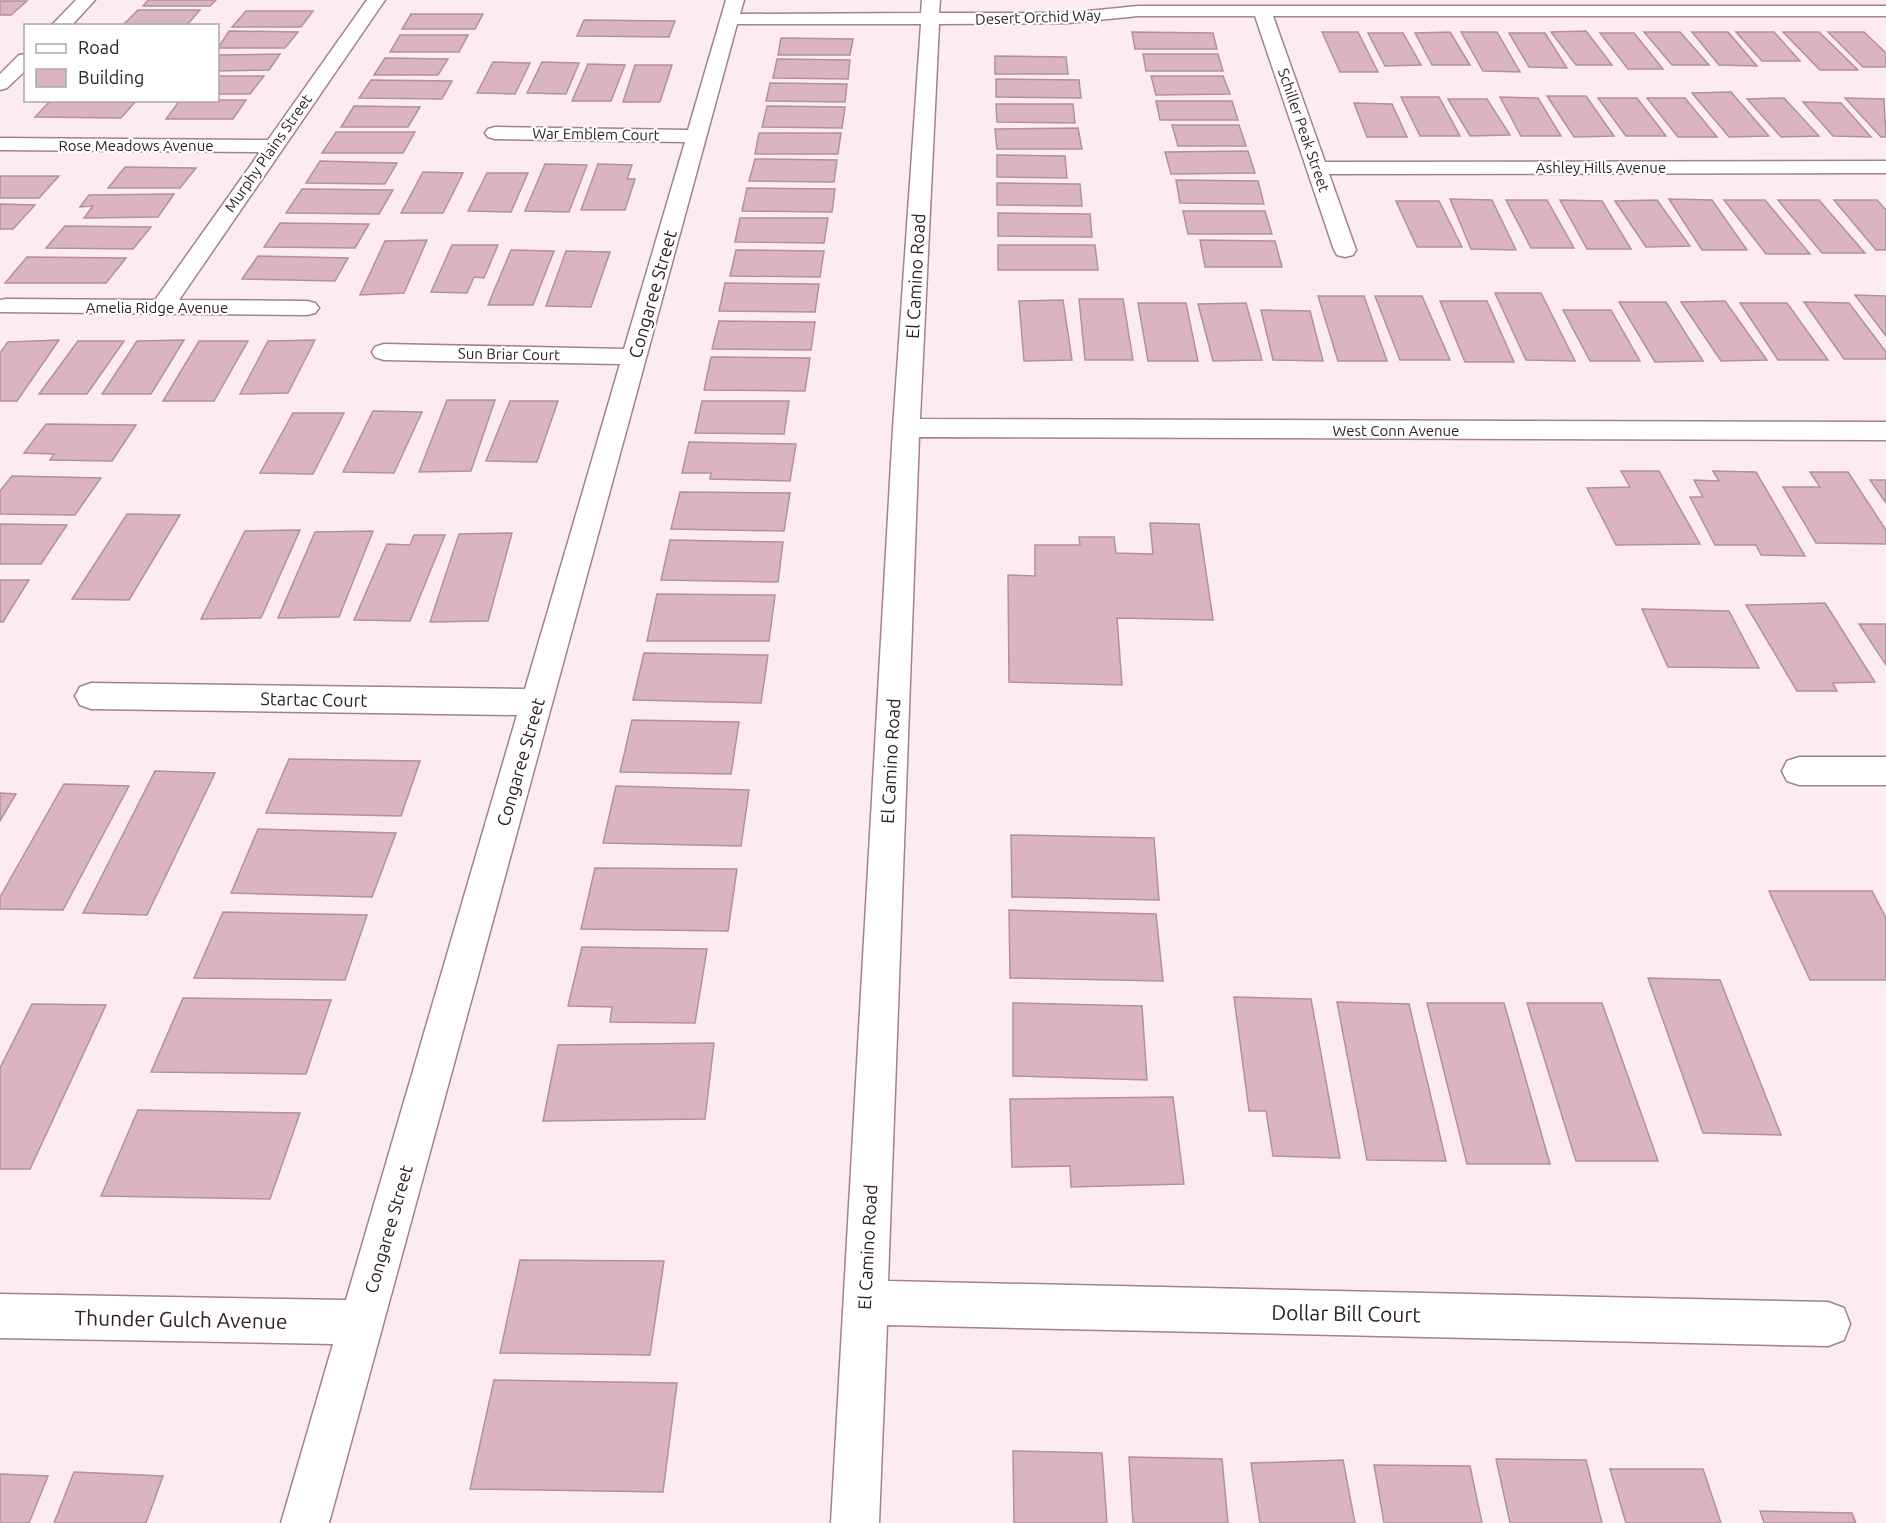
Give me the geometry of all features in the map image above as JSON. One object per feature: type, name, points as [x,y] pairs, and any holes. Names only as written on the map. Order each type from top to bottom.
[{"type":"street","points":[[62,24],[86,0]]},
{"type":"street","name":"Murphy Plains Street","points":[[162,307],[272,146],[376,0]]},
{"type":"street","name":"Desert Orchid Way","points":[[732,10],[931,10],[1068,18],[1138,11],[1886,11]]},
{"type":"street","name":"Congaree Street","points":[[305,1523],[732,10]]},
{"type":"street","name":"El Camino Road","points":[[855,1523],[906,428],[931,10]]},
{"type":"street","name":"Schiller Peak Street","points":[[1262,11],[1345,250]]},
{"type":"street","points":[[0,84],[24,61]]},
{"type":"street","name":"War Emblem Court","points":[[495,133],[697,135]]},
{"type":"street","name":"Rose Meadows Avenue","points":[[0,144],[272,146]]},
{"type":"street","name":"Ashley Hills Avenue","points":[[1317,168],[1886,167]]},
{"type":"street","name":"Amelia Ridge Avenue","points":[[6,306],[307,308]]},
{"type":"street","name":"Sun Briar Court","points":[[384,352],[634,357]]},
{"type":"street","name":"West Conn Avenue","points":[[906,428],[1886,431]]},
{"type":"street","name":"Startac Court","points":[[91,696],[537,702]]},
{"type":"street","points":[[1799,771],[1886,771]]},
{"type":"street","name":"Dollar Bill Court","points":[[864,1302],[1828,1324]]},
{"type":"street","name":"Thunder Gulch Avenue","points":[[0,1316],[362,1322]]},
{"type":"building","points":[[148,0],[216,0],[210,6],[143,6]]},
{"type":"building","points":[[0,1],[27,1],[11,15],[0,15]]},
{"type":"building","points":[[138,10],[200,10],[188,24],[124,24]]},
{"type":"building","points":[[246,11],[313,11],[301,27],[232,27]]},
{"type":"building","points":[[411,14],[483,14],[475,29],[402,29]]},
{"type":"building","points":[[584,20],[675,21],[669,37],[577,36]]},
{"type":"building","points":[[229,31],[298,32],[285,48],[219,46]]},
{"type":"building","points":[[1586,31],[1612,65],[1576,65],[1551,32]]},
{"type":"building","points":[[1132,32],[1213,33],[1217,49],[1135,49]]},
{"type":"building","points":[[1322,32],[1358,32],[1378,72],[1340,72]]},
{"type":"building","points":[[1450,32],[1470,65],[1432,65],[1415,33]]},
{"type":"building","points":[[1461,32],[1497,32],[1520,72],[1483,71]]},
{"type":"building","points":[[1644,32],[1680,32],[1709,65],[1672,65]]},
{"type":"building","points":[[1692,32],[1728,32],[1757,66],[1719,65]]},
{"type":"building","points":[[1736,32],[1774,32],[1800,61],[1762,61]]},
{"type":"building","points":[[1783,32],[1819,32],[1858,70],[1820,70]]},
{"type":"building","points":[[1828,32],[1864,32],[1886,53],[1886,67],[1863,67]]},
{"type":"building","points":[[1368,33],[1403,33],[1421,65],[1385,66]]},
{"type":"building","points":[[1509,33],[1545,33],[1567,68],[1529,67]]},
{"type":"building","points":[[1600,33],[1634,33],[1663,69],[1628,69]]},
{"type":"building","points":[[400,35],[468,35],[459,52],[390,52]]},
{"type":"building","points":[[781,38],[853,39],[850,55],[778,55]]},
{"type":"building","points":[[280,54],[269,70],[219,71],[219,55]]},
{"type":"building","points":[[1143,54],[1218,54],[1223,71],[1146,71]]},
{"type":"building","points":[[995,56],[1066,57],[1068,74],[995,74]]},
{"type":"building","points":[[385,58],[448,59],[438,75],[374,75]]},
{"type":"building","points":[[777,59],[850,60],[848,79],[773,78]]},
{"type":"building","points":[[493,62],[530,63],[515,94],[477,93]]},
{"type":"building","points":[[542,62],[579,63],[566,94],[527,93]]},
{"type":"building","points":[[588,64],[625,65],[611,101],[572,101]]},
{"type":"building","points":[[635,65],[672,65],[660,102],[623,102]]},
{"type":"building","points":[[219,76],[264,76],[250,94],[219,94]]},
{"type":"building","points":[[1151,76],[1223,76],[1230,94],[1156,95]]},
{"type":"building","points":[[996,79],[1079,80],[1081,98],[996,97]]},
{"type":"building","points":[[371,80],[452,81],[442,99],[359,98]]},
{"type":"building","points":[[770,83],[847,84],[845,102],[766,101]]},
{"type":"building","points":[[1731,92],[1769,136],[1729,137],[1692,93]]},
{"type":"building","points":[[1547,96],[1586,96],[1614,136],[1574,137]]},
{"type":"building","points":[[1401,97],[1439,97],[1460,136],[1420,136]]},
{"type":"building","points":[[1500,97],[1538,98],[1561,136],[1521,136]]},
{"type":"building","points":[[1598,98],[1637,98],[1666,136],[1626,136]]},
{"type":"building","points":[[1647,98],[1685,98],[1717,137],[1678,137]]},
{"type":"building","points":[[1784,98],[1819,136],[1781,137],[1747,99]]},
{"type":"building","points":[[1845,98],[1884,99],[1886,137],[1881,137]]},
{"type":"building","points":[[1448,99],[1487,99],[1510,135],[1470,136]]},
{"type":"building","points":[[246,100],[233,119],[166,119],[179,102]]},
{"type":"building","points":[[1156,101],[1232,101],[1238,120],[1160,120]]},
{"type":"building","points":[[49,102],[135,102],[121,118],[35,117]]},
{"type":"building","points":[[1803,102],[1841,103],[1871,137],[1833,136]]},
{"type":"building","points":[[1354,103],[1392,104],[1407,137],[1367,137]]},
{"type":"building","points":[[996,104],[1073,104],[1075,123],[997,122]]},
{"type":"building","points":[[354,106],[420,107],[408,127],[341,127]]},
{"type":"building","points":[[767,106],[845,107],[842,128],[762,127]]},
{"type":"building","points":[[1172,125],[1239,125],[1246,146],[1178,146]]},
{"type":"building","points":[[1078,128],[1082,149],[997,149],[995,129]]},
{"type":"building","points":[[336,132],[415,132],[403,153],[322,153]]},
{"type":"building","points":[[759,133],[841,133],[838,154],[755,154]]},
{"type":"building","points":[[1248,151],[1255,173],[1171,174],[1165,152]]},
{"type":"building","points":[[997,155],[1065,156],[1067,178],[997,177]]},
{"type":"building","points":[[755,159],[837,160],[834,182],[749,181]]},
{"type":"building","points":[[320,161],[397,163],[385,184],[306,183]]},
{"type":"building","points":[[545,164],[587,165],[569,212],[525,211]]},
{"type":"building","points":[[598,164],[632,165],[627,179],[635,179],[625,210],[581,210]]},
{"type":"building","points":[[125,167],[196,168],[180,188],[108,188]]},
{"type":"building","points":[[423,172],[463,173],[443,213],[401,213]]},
{"type":"building","points":[[487,173],[528,173],[511,212],[468,211]]},
{"type":"building","points":[[0,176],[59,176],[39,198],[0,198]]},
{"type":"building","points":[[1176,180],[1258,181],[1264,204],[1180,203]]},
{"type":"building","points":[[997,183],[1080,184],[1082,206],[997,205]]},
{"type":"building","points":[[747,188],[835,189],[832,212],[742,211]]},
{"type":"building","points":[[302,189],[393,190],[379,214],[286,213]]},
{"type":"building","points":[[174,194],[158,217],[84,218],[93,206],[80,207],[89,195]]},
{"type":"building","points":[[1450,199],[1492,200],[1516,250],[1471,249]]},
{"type":"building","points":[[1669,199],[1712,200],[1747,250],[1702,250]]},
{"type":"building","points":[[1506,200],[1547,200],[1574,248],[1531,248]]},
{"type":"building","points":[[1560,200],[1602,201],[1631,249],[1587,249]]},
{"type":"building","points":[[1657,200],[1690,246],[1646,247],[1615,201]]},
{"type":"building","points":[[1724,200],[1765,200],[1810,254],[1766,254]]},
{"type":"building","points":[[1778,200],[1819,200],[1865,253],[1822,253]]},
{"type":"building","points":[[1834,200],[1877,200],[1886,210],[1886,250],[1876,250]]},
{"type":"building","points":[[1396,201],[1439,201],[1462,247],[1417,247]]},
{"type":"building","points":[[0,204],[35,205],[13,229],[0,229]]},
{"type":"building","points":[[1183,211],[1265,211],[1272,234],[1188,234]]},
{"type":"building","points":[[998,213],[1090,214],[1092,237],[998,236]]},
{"type":"building","points":[[740,218],[828,218],[824,243],[735,242]]},
{"type":"building","points":[[280,223],[369,224],[355,248],[264,247]]},
{"type":"building","points":[[65,226],[151,227],[133,249],[46,248]]},
{"type":"building","points":[[427,240],[404,293],[360,295],[385,241]]},
{"type":"building","points":[[1200,240],[1275,241],[1282,267],[1205,267]]},
{"type":"building","points":[[452,245],[498,245],[484,278],[474,277],[467,293],[431,292]]},
{"type":"building","points":[[998,245],[1095,245],[1098,270],[998,270]]},
{"type":"building","points":[[511,250],[554,251],[533,305],[488,305]]},
{"type":"building","points":[[736,250],[824,251],[820,277],[730,276]]},
{"type":"building","points":[[566,251],[610,252],[591,307],[546,306]]},
{"type":"building","points":[[258,256],[348,258],[335,281],[242,279]]},
{"type":"building","points":[[27,257],[126,258],[106,283],[5,283]]},
{"type":"building","points":[[725,283],[819,284],[815,312],[719,311]]},
{"type":"building","points":[[1495,293],[1541,293],[1575,361],[1526,360]]},
{"type":"building","points":[[1855,295],[1886,296],[1886,336]]},
{"type":"building","points":[[1318,296],[1364,296],[1387,361],[1338,361]]},
{"type":"building","points":[[1375,296],[1422,296],[1450,360],[1400,360]]},
{"type":"building","points":[[1079,299],[1123,299],[1133,360],[1085,360]]},
{"type":"building","points":[[1063,300],[1072,360],[1024,361],[1019,301]]},
{"type":"building","points":[[1440,301],[1487,301],[1514,362],[1465,362]]},
{"type":"building","points":[[1725,301],[1767,360],[1721,361],[1681,302]]},
{"type":"building","points":[[1619,302],[1666,302],[1703,361],[1655,362]]},
{"type":"building","points":[[1804,302],[1849,303],[1886,352],[1886,359],[1844,359]]},
{"type":"building","points":[[1138,303],[1186,303],[1198,361],[1148,361]]},
{"type":"building","points":[[1246,303],[1262,360],[1213,361],[1198,304]]},
{"type":"building","points":[[1740,303],[1787,303],[1828,360],[1778,360]]},
{"type":"building","points":[[1261,310],[1310,311],[1323,361],[1273,360]]},
{"type":"building","points":[[1563,310],[1611,310],[1640,361],[1590,361]]},
{"type":"building","points":[[719,321],[815,322],[811,350],[712,349]]},
{"type":"building","points":[[59,340],[17,401],[0,401],[0,353],[8,342]]},
{"type":"building","points":[[184,340],[151,394],[102,394],[137,341]]},
{"type":"building","points":[[315,340],[288,393],[240,394],[268,341]]},
{"type":"building","points":[[78,341],[124,341],[87,394],[39,394]]},
{"type":"building","points":[[199,341],[248,341],[214,401],[163,401]]},
{"type":"building","points":[[711,357],[810,358],[805,391],[704,390]]},
{"type":"building","points":[[447,400],[495,400],[471,471],[419,472]]},
{"type":"building","points":[[510,401],[558,401],[537,462],[486,461]]},
{"type":"building","points":[[702,401],[789,401],[784,434],[695,433]]},
{"type":"building","points":[[373,411],[422,412],[394,473],[343,472]]},
{"type":"building","points":[[293,413],[344,413],[313,474],[260,473]]},
{"type":"building","points":[[46,424],[136,425],[112,461],[50,460],[54,454],[24,453]]},
{"type":"building","points":[[689,442],[796,444],[790,481],[710,479],[711,473],[682,473]]},
{"type":"building","points":[[1621,471],[1659,471],[1700,544],[1616,545],[1587,488],[1630,487]]},
{"type":"building","points":[[1713,471],[1756,472],[1805,556],[1761,555],[1756,545],[1715,545],[1690,497],[1703,497],[1694,480],[1719,481]]},
{"type":"building","points":[[1810,472],[1848,472],[1886,530],[1886,544],[1816,543],[1783,487],[1820,487]]},
{"type":"building","points":[[12,476],[101,478],[75,515],[0,514],[0,491]]},
{"type":"building","points":[[1870,480],[1886,480],[1886,503]]},
{"type":"building","points":[[680,492],[790,493],[784,531],[671,529]]},
{"type":"building","points":[[127,514],[180,515],[129,600],[72,599]]},
{"type":"building","points":[[1150,523],[1199,524],[1213,620],[1117,618],[1122,685],[1009,682],[1008,575],[1035,576],[1035,545],[1080,545],[1079,537],[1114,537],[1116,553],[1153,554]]},
{"type":"building","points":[[0,524],[67,525],[41,564],[0,564]]},
{"type":"building","points":[[300,530],[261,618],[201,619],[245,531]]},
{"type":"building","points":[[373,531],[339,617],[278,618],[315,532]]},
{"type":"building","points":[[512,533],[488,621],[430,622],[459,534]]},
{"type":"building","points":[[414,535],[445,535],[410,621],[354,620],[387,544],[410,545]]},
{"type":"building","points":[[670,540],[783,542],[778,582],[661,580]]},
{"type":"building","points":[[0,580],[29,580],[3,622],[0,622]]},
{"type":"building","points":[[657,594],[775,595],[769,641],[647,641]]},
{"type":"building","points":[[1825,603],[1875,682],[1833,683],[1837,691],[1797,691],[1746,605]]},
{"type":"building","points":[[1642,609],[1729,611],[1759,668],[1668,667]]},
{"type":"building","points":[[1859,624],[1886,624],[1886,665]]},
{"type":"building","points":[[644,653],[768,655],[761,703],[633,700]]},
{"type":"building","points":[[632,720],[739,722],[731,774],[620,772]]},
{"type":"building","points":[[289,759],[420,761],[401,816],[266,813]]},
{"type":"building","points":[[155,771],[215,773],[147,915],[83,913]]},
{"type":"building","points":[[64,784],[129,786],[63,910],[0,909],[0,897]]},
{"type":"building","points":[[616,786],[749,790],[741,846],[603,843]]},
{"type":"building","points":[[0,793],[16,794],[0,821]]},
{"type":"building","points":[[258,829],[396,833],[372,897],[231,893]]},
{"type":"building","points":[[1011,835],[1154,838],[1159,900],[1012,897]]},
{"type":"building","points":[[595,868],[737,869],[728,931],[581,929]]},
{"type":"building","points":[[1769,891],[1872,891],[1886,918],[1886,980],[1810,980]]},
{"type":"building","points":[[1009,910],[1156,914],[1163,981],[1010,978]]},
{"type":"building","points":[[223,912],[367,915],[345,980],[194,978]]},
{"type":"building","points":[[582,947],[707,949],[695,1023],[610,1022],[612,1007],[568,1006]]},
{"type":"building","points":[[1648,978],[1720,980],[1781,1135],[1703,1133]]},
{"type":"building","points":[[1234,997],[1311,999],[1340,1158],[1273,1156],[1266,1111],[1249,1111]]},
{"type":"building","points":[[183,998],[331,1000],[306,1074],[151,1072]]},
{"type":"building","points":[[1337,1002],[1409,1004],[1446,1161],[1367,1160]]},
{"type":"building","points":[[1013,1003],[1142,1006],[1147,1080],[1013,1076]]},
{"type":"building","points":[[1427,1003],[1504,1003],[1550,1164],[1467,1164]]},
{"type":"building","points":[[1527,1003],[1602,1003],[1658,1161],[1576,1161]]},
{"type":"building","points":[[32,1004],[106,1005],[30,1169],[0,1169],[0,1068]]},
{"type":"building","points":[[714,1043],[705,1119],[543,1121],[558,1045]]},
{"type":"building","points":[[1173,1097],[1184,1184],[1071,1187],[1070,1166],[1012,1167],[1010,1099]]},
{"type":"building","points":[[138,1110],[300,1113],[270,1199],[101,1196]]},
{"type":"building","points":[[520,1260],[664,1261],[650,1355],[500,1353]]},
{"type":"building","points":[[494,1380],[677,1383],[663,1492],[470,1489]]},
{"type":"building","points":[[1013,1451],[1102,1453],[1107,1523],[1014,1523]]},
{"type":"building","points":[[1129,1457],[1222,1459],[1228,1523],[1133,1523]]},
{"type":"building","points":[[1496,1459],[1586,1460],[1602,1523],[1510,1523]]},
{"type":"building","points":[[1343,1460],[1355,1523],[1260,1523],[1251,1463]]},
{"type":"building","points":[[1374,1465],[1470,1466],[1482,1523],[1384,1523]]},
{"type":"building","points":[[1610,1469],[1703,1469],[1721,1523],[1626,1523]]},
{"type":"building","points":[[74,1472],[163,1476],[146,1523],[54,1523]]},
{"type":"building","points":[[0,1474],[48,1476],[29,1523],[0,1523]]},
{"type":"building","points":[[1760,1511],[1852,1513],[1856,1523],[1764,1523]]}]
